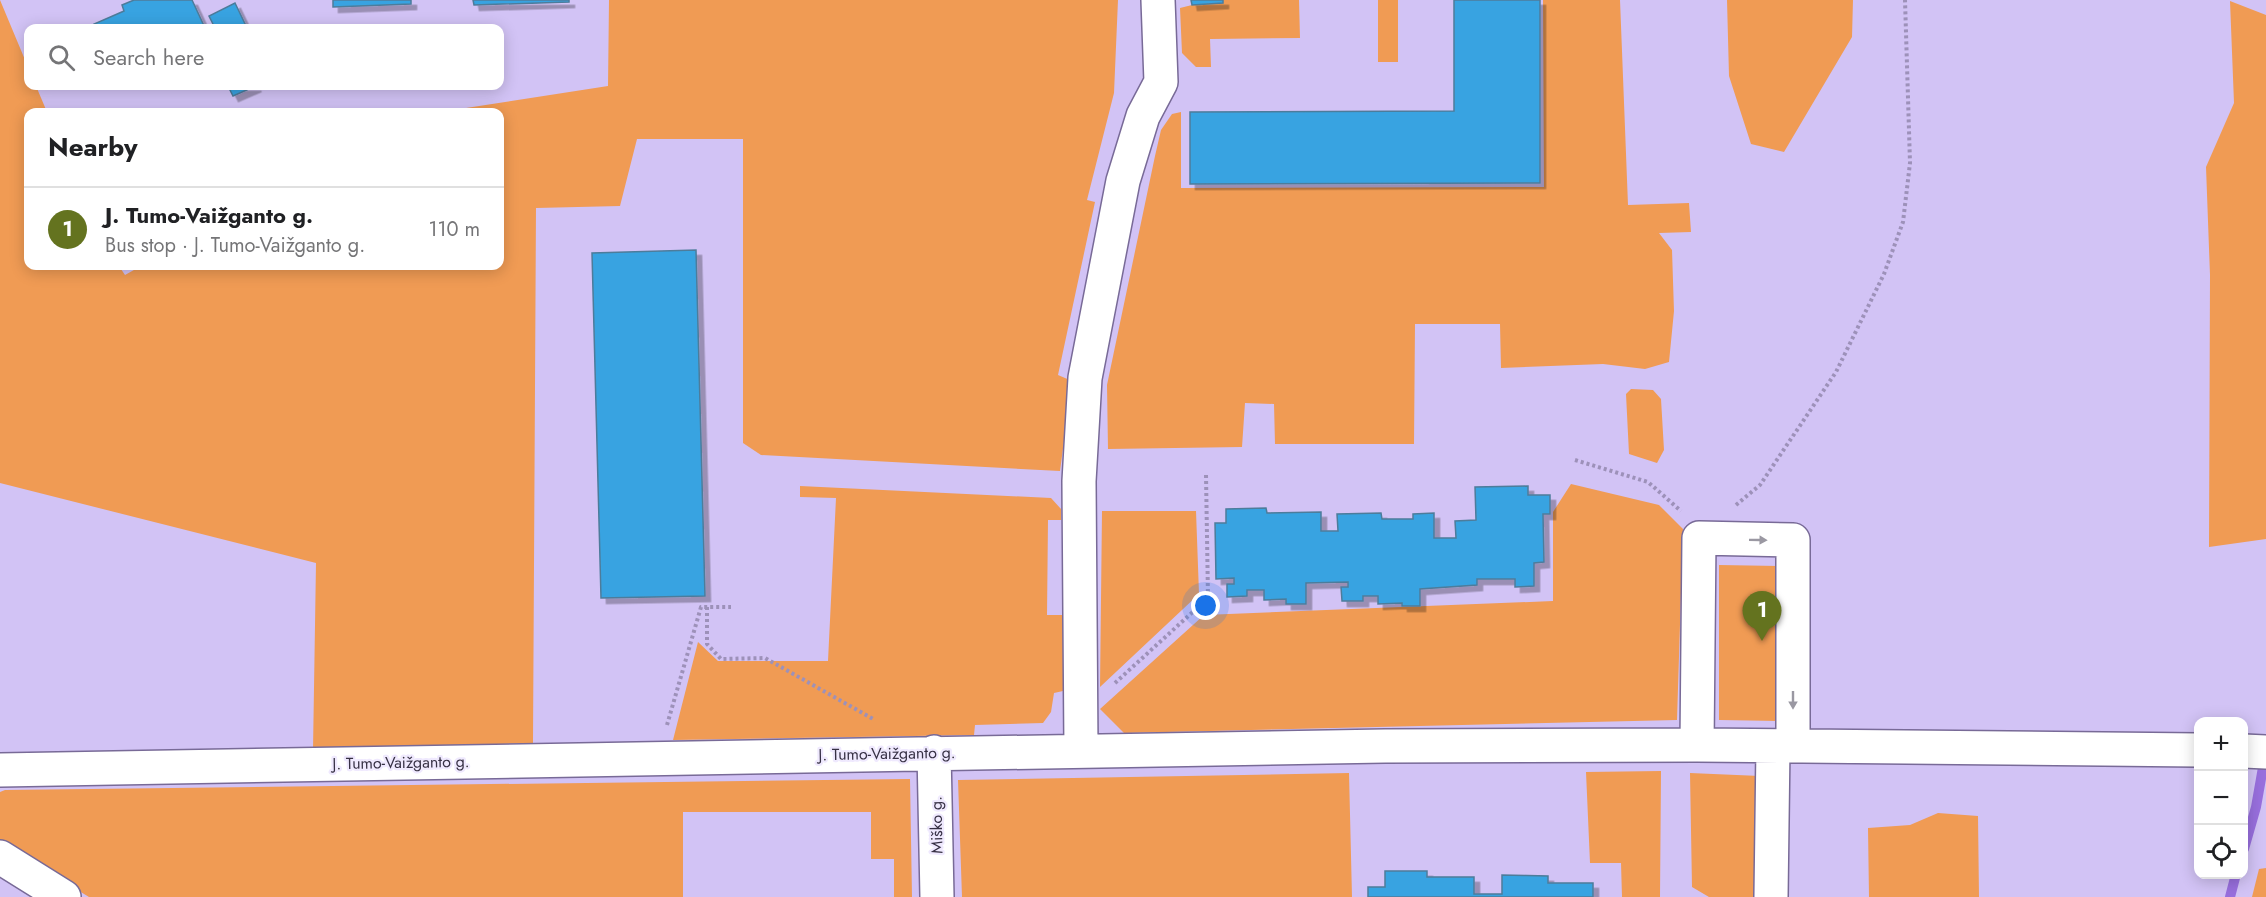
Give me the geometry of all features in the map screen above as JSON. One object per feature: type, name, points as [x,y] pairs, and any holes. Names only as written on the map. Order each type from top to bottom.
[{"type":"street","points":[[1082,749],[1079,481],[1085,378],[1123,181],[1143,116],[1161,82],[1158,0]]},
{"type":"street","points":[[1697,745],[1699,538],[1793,540],[1783,746],[1771,897]]},
{"type":"street","name":"J. Tumo-Vaižganto g.","points":[[0,770],[1082,749],[1697,745],[2194,750]]},
{"type":"street","name":"Miško g.","points":[[934,752],[937,897]]},
{"type":"street","points":[[0,857],[64,897]]},
{"type":"path","points":[[1575,460],[1648,482],[1677,505],[1699,538],[1760,484],[1836,372],[1884,274],[1903,222],[1910,164],[1905,0]]},
{"type":"path","points":[[1081,700],[1096,700],[1208,598],[1206,475]]},
{"type":"path","points":[[658,756],[701,608],[731,608]]},
{"type":"path","points":[[707,608],[707,644],[721,659],[765,658],[880,723],[880,753]]},
{"type":"shaded area","points":[[0,0],[24,57],[24,90],[38,90],[45,108],[24,108],[24,270],[122,270],[125,275],[134,270],[504,270],[504,108],[466,108],[608,86],[609,0],[1118,0],[1114,93],[1087,200],[1095,202],[1058,375],[1072,381],[1060,471],[761,455],[743,443],[743,139],[637,139],[620,206],[536,208],[533,743],[313,750],[316,563],[0,483]]},
{"type":"shaded area","points":[[1223,0],[1299,0],[1300,38],[1210,39],[1211,67],[1196,67],[1182,53],[1180,8],[1223,3]]},
{"type":"shaded area","points":[[1378,0],[1398,0],[1398,62],[1378,62]]},
{"type":"shaded area","points":[[1543,0],[1620,0],[1628,205],[1689,203],[1691,232],[1659,233],[1672,250],[1674,311],[1669,362],[1645,369],[1603,364],[1501,368],[1500,324],[1415,324],[1414,444],[1275,444],[1274,404],[1245,403],[1242,447],[1108,449],[1107,385],[1161,130],[1172,114],[1181,112],[1181,188],[1544,187]]},
{"type":"shaded area","points":[[1727,0],[1853,0],[1852,37],[1784,152],[1751,144],[1729,76]]},
{"type":"shaded area","points":[[2230,1],[2266,15],[2266,539],[2209,547],[2210,275],[2206,167],[2234,103]]},
{"type":"shaded area","points":[[1631,389],[1653,390],[1661,399],[1664,450],[1657,463],[1629,454],[1626,394]]},
{"type":"shaded area","points":[[1571,484],[1659,505],[1683,529],[1677,720],[1124,733],[1100,709],[1204,615],[1553,601],[1553,512]]},
{"type":"shaded area","points":[[800,486],[1051,498],[1061,509],[1061,520],[1048,520],[1047,615],[1063,615],[1063,691],[1054,693],[1051,712],[1043,723],[975,725],[974,735],[673,740],[698,642],[718,661],[828,661],[836,498],[800,497]]},
{"type":"shaded area","points":[[1102,511],[1196,511],[1199,594],[1100,687]]},
{"type":"shaded area","points":[[1719,565],[1779,566],[1779,721],[1719,720]]},
{"type":"shaded area","points":[[1661,771],[1660,897],[1622,897],[1621,863],[1590,863],[1586,772]]},
{"type":"shaded area","points":[[1349,773],[1352,897],[962,897],[958,780]]},
{"type":"shaded area","points":[[1690,773],[1760,776],[1762,897],[1709,897],[1692,887]]},
{"type":"shaded area","points":[[910,779],[912,897],[894,897],[894,859],[871,859],[871,812],[683,812],[683,897],[89,897],[0,843],[0,792],[5,790]]},
{"type":"shaded area","points":[[1938,813],[1978,816],[1979,897],[1869,897],[1868,828],[1910,825]]},
{"type":"shaded area","points":[[2266,868],[2266,897],[2252,897],[2259,869]]},
{"type":"building","points":[[134,0],[192,0],[203,24],[94,24],[124,11],[122,5]]},
{"type":"building","points":[[333,0],[411,0],[411,4],[333,7]]},
{"type":"building","points":[[473,0],[569,0],[569,2],[474,5]]},
{"type":"building","points":[[1191,0],[1223,0],[1223,3],[1192,5]]},
{"type":"building","points":[[1454,0],[1540,0],[1540,183],[1190,184],[1190,112],[1454,111]]},
{"type":"building","points":[[235,3],[245,24],[213,24],[209,16]]},
{"type":"building","points":[[230,90],[247,90],[233,96]]},
{"type":"building","points":[[696,250],[705,596],[601,598],[592,253]]},
{"type":"building","points":[[1528,486],[1528,495],[1550,495],[1550,514],[1543,514],[1544,562],[1534,563],[1534,586],[1515,587],[1515,579],[1477,579],[1477,585],[1420,589],[1420,606],[1402,606],[1402,603],[1378,604],[1378,596],[1363,596],[1363,601],[1342,601],[1341,587],[1348,587],[1348,582],[1306,583],[1306,604],[1286,604],[1286,599],[1264,600],[1264,590],[1247,590],[1247,596],[1227,597],[1227,584],[1234,584],[1234,578],[1216,579],[1215,523],[1226,523],[1226,509],[1266,508],[1267,513],[1321,512],[1321,531],[1338,531],[1337,514],[1381,513],[1382,519],[1413,519],[1413,514],[1434,513],[1434,538],[1456,538],[1455,521],[1476,520],[1475,487]]},
{"type":"building","points":[[1385,871],[1427,871],[1427,877],[1474,877],[1474,894],[1502,894],[1502,875],[1548,876],[1548,883],[1593,883],[1593,897],[1368,897],[1368,887],[1385,887]]},
{"type":"waterway","points":[[2248,835],[2256,807],[2265,756]]},
{"type":"waterway","points":[[2230,897],[2235,879]]},
{"type":"place","name":"J. Tumo-Vaižganto g.","points":[[1762,641]]}]
